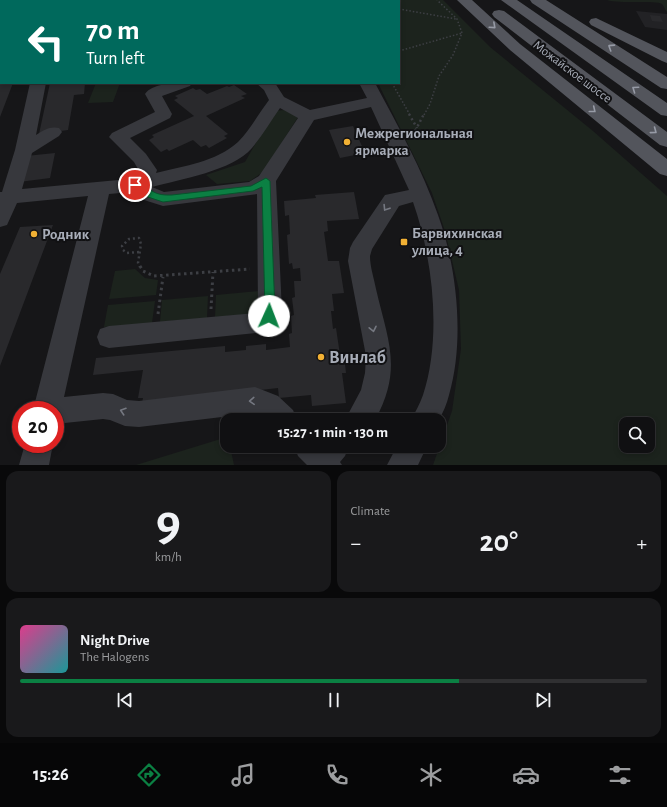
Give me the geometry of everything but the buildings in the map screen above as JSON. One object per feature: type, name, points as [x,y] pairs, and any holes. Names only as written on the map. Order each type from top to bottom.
[{"type":"main road","points":[[464,0],[515,47],[667,169]]},
{"type":"main road","name":"Можайское шоссе","points":[[480,0],[667,141]]},
{"type":"main road","name":"Можайское шоссе","points":[[508,0],[667,111]]},
{"type":"main road","points":[[537,0],[667,84]]},
{"type":"main road","points":[[559,0],[612,31],[667,58]]},
{"type":"street","points":[[0,220],[3,196],[24,150],[38,84]]},
{"type":"street","points":[[135,185],[148,170],[140,158],[118,137],[164,114],[153,94],[181,84]]},
{"type":"street","points":[[266,84],[271,87],[277,100],[308,116]]},
{"type":"street","points":[[135,185],[151,195],[163,198],[253,188],[266,181],[308,116],[371,92],[397,143],[420,194],[428,217],[440,266],[444,308],[442,359],[436,395],[428,413]]},
{"type":"street","points":[[3,196],[135,185],[217,163],[234,154],[245,145],[277,100]]},
{"type":"street","points":[[24,150],[53,132]]},
{"type":"street","points":[[109,337],[256,323],[265,320],[270,312],[266,181]]},
{"type":"street","points":[[49,401],[100,189]]},
{"type":"street","points":[[363,413],[372,398],[378,376],[379,356],[359,251],[392,200],[420,194]]},
{"type":"street","points":[[64,410],[103,406],[113,407],[125,413],[139,414],[255,400],[268,405],[276,413]]},
{"type":"street","points":[[34,465],[37,453]]},
{"type":"street","points":[[402,465],[409,453]]},
{"type":"path","points":[[397,143],[410,140],[430,104],[439,76],[453,55],[462,33],[457,19],[437,0]]},
{"type":"path","points":[[400,9],[457,19]]},
{"type":"path","points":[[400,51],[462,33]]},
{"type":"path","points":[[393,84],[416,128]]},
{"type":"path","points":[[140,252],[127,253],[123,250],[122,246],[129,238],[139,238],[141,242],[140,252],[138,263],[140,268],[147,274],[163,277],[269,268]]},
{"type":"path","points":[[210,328],[213,272]]},
{"type":"path","points":[[156,333],[163,277]]},
{"type":"shaded area","points":[[400,0],[443,0],[490,47],[593,131],[667,196],[667,465],[433,465],[437,453],[446,453],[446,428],[452,411],[461,349],[459,290],[445,231],[432,193],[378,84],[400,84]]},
{"type":"shaded area","points":[[607,0],[667,0],[667,12],[662,4],[658,3],[620,2]]},
{"type":"shaded area","points":[[636,11],[667,14],[667,30],[645,27]]},
{"type":"shaded area","points":[[96,84],[120,84],[113,102],[88,103]]},
{"type":"shaded area","points":[[284,110],[298,117],[263,172],[250,181],[217,184],[206,175],[245,162],[274,111]]},
{"type":"shaded area","points":[[135,269],[145,278],[158,280],[156,295],[109,299],[115,271]]},
{"type":"shaded area","points":[[259,291],[260,307],[251,314],[215,317],[216,295]]},
{"type":"shaded area","points":[[208,296],[207,318],[160,322],[162,300]]},
{"type":"shaded area","points":[[155,301],[152,323],[104,327],[108,305]]},
{"type":"shaded area","points":[[220,439],[220,453],[231,453],[234,465],[136,465]]},
{"type":"place","name":"Межрегиональная ярмарка","points":[[347,142]]},
{"type":"place","name":"Родник","points":[[34,234]]},
{"type":"place","name":"Барвихинская улица, 4","points":[[404,242]]},
{"type":"place","name":"Винлаб","points":[[321,357]]},
{"type":"route","points":[[135,185],[156,197],[172,198],[253,188],[266,181],[269,316]]}]
